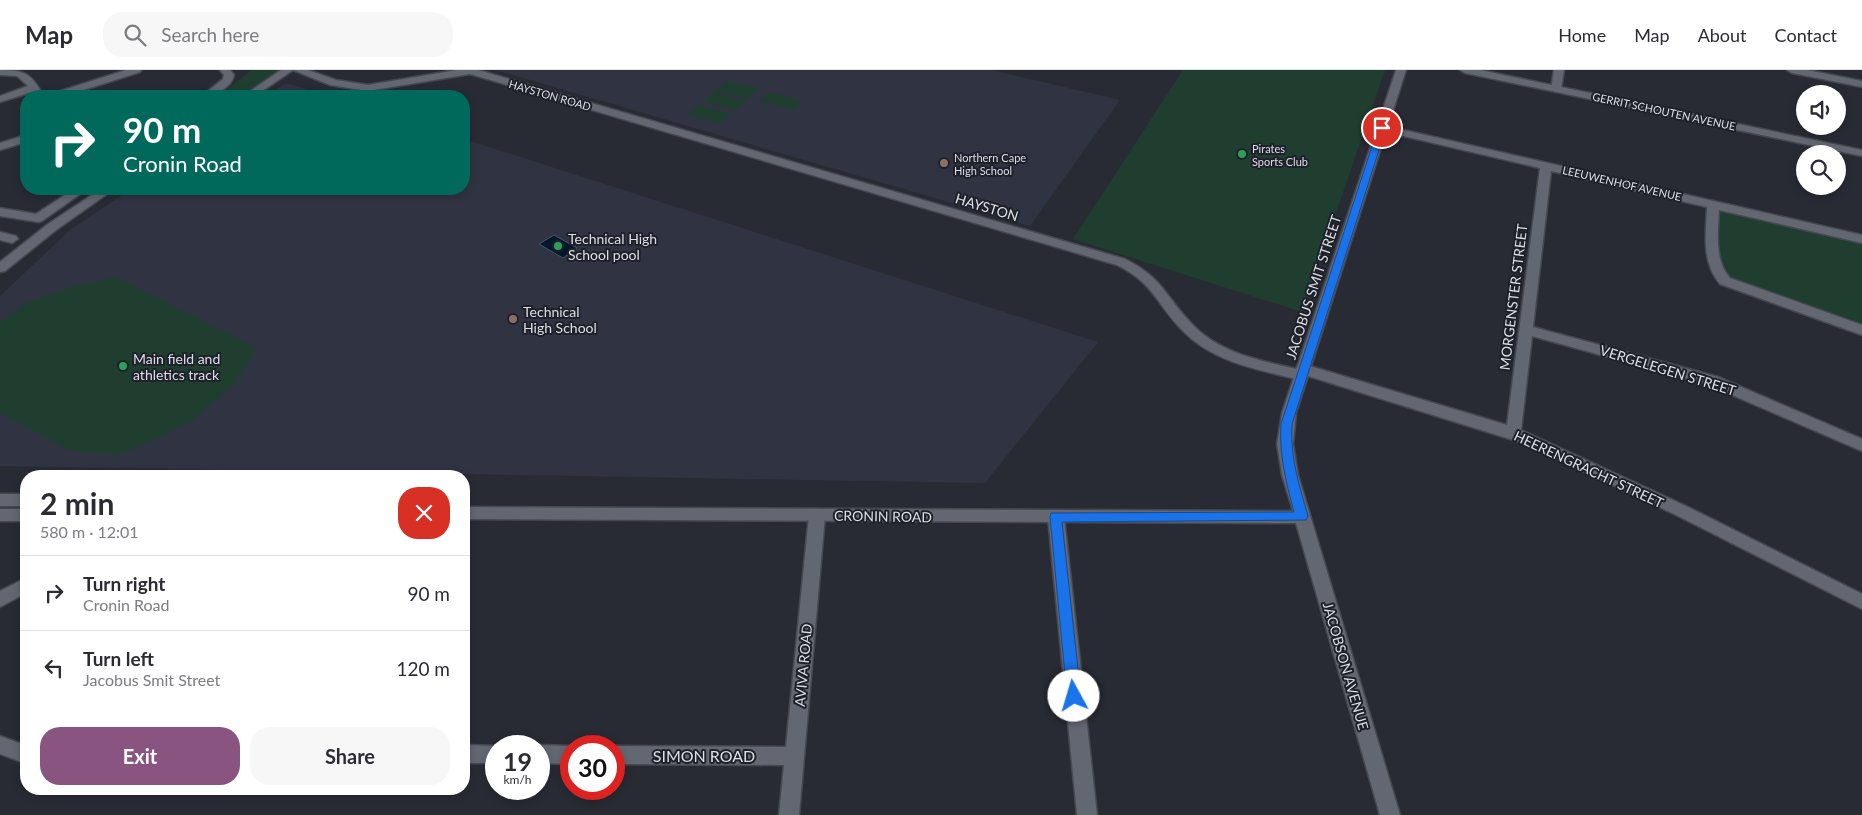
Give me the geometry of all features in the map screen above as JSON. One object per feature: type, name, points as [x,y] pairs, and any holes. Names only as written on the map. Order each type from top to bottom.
[{"type":"street","points":[[32,85],[37,70]]},
{"type":"street","points":[[74,90],[136,70]]},
{"type":"street","points":[[215,90],[228,80],[229,75],[225,70]]},
{"type":"street","points":[[257,90],[288,70]]},
{"type":"street","points":[[298,70],[334,83],[368,88],[468,70]]},
{"type":"street","name":"HAYSTON ROAD","points":[[468,70],[634,120]]},
{"type":"street","name":"JACOBUS SMIT STREET","points":[[1302,516],[1288,468],[1285,444],[1286,424],[1401,70]]},
{"type":"street","name":"GERRIT SCHOUTEN AVENUE","points":[[1465,70],[1862,153]]},
{"type":"street","points":[[1556,89],[1559,70]]},
{"type":"street","points":[[1792,70],[1862,84]]},
{"type":"street","points":[[0,72],[32,85]]},
{"type":"street","points":[[0,82],[32,85]]},
{"type":"street","points":[[0,99],[20,90]]},
{"type":"street","name":"HAYSTON","points":[[634,120],[768,157],[1121,262],[1137,270],[1156,285],[1187,327],[1208,344],[1241,359],[1302,372]]},
{"type":"street","name":"LEEUWENHOF AVENUE","points":[[1382,128],[1862,239]]},
{"type":"street","points":[[0,147],[20,140]]},
{"type":"street","name":"MORGENSTER STREET","points":[[1513,433],[1546,166]]},
{"type":"street","points":[[0,212],[38,218],[72,195]]},
{"type":"street","points":[[0,268],[52,227],[99,195]]},
{"type":"street","points":[[1713,204],[1713,262],[1724,281],[1862,330]]},
{"type":"street","name":"VERGELEGEN STREET","points":[[1525,329],[1713,381],[1862,445]]},
{"type":"street","name":"HEERENGRACHT STREET","points":[[1302,372],[1513,433],[1690,516],[1862,602]]},
{"type":"street","points":[[0,500],[20,500]]},
{"type":"street","name":"CRONIN ROAD","points":[[470,512],[1056,517],[1302,516]]},
{"type":"street","points":[[0,514],[20,515]]},
{"type":"street","name":"AVIVA ROAD","points":[[789,815],[817,515]]},
{"type":"street","name":"JACOBSON AVENUE","points":[[1302,516],[1390,815]]},
{"type":"street","points":[[1056,517],[1087,815]]},
{"type":"street","points":[[0,600],[20,588]]},
{"type":"street","points":[[0,745],[20,752]]},
{"type":"street","points":[[470,754],[485,754]]},
{"type":"street","name":"SIMON ROAD","points":[[625,755],[795,756]]},
{"type":"shaded area","name":"Northern Cape High School","points":[[496,70],[991,70],[1120,100],[1030,226]]},
{"type":"shaded area","points":[[286,83],[309,90],[275,90]]},
{"type":"shaded area","name":"Technical High School","points":[[470,141],[1098,342],[985,483],[470,474],[470,470],[232,470],[0,466],[0,296],[70,230],[122,195],[470,195]]},
{"type":"green space","points":[[252,70],[282,70],[251,90],[226,90]]},
{"type":"green space","name":"Pirates Sports Club","points":[[1183,70],[1385,70],[1302,312],[1073,239]]},
{"type":"green space","points":[[727,81],[759,89],[748,99],[716,90]]},
{"type":"green space","points":[[714,92],[746,101],[735,111],[703,101]]},
{"type":"green space","points":[[770,92],[803,101],[792,110],[759,101]]},
{"type":"green space","points":[[699,105],[731,114],[720,124],[687,114]]},
{"type":"green space","points":[[1720,210],[1862,242],[1862,326],[1741,285],[1724,272],[1720,262]]},
{"type":"green space","name":"Main field and athletics track","points":[[116,277],[257,348],[235,384],[189,423],[120,455],[71,451],[0,413],[0,323],[22,305],[78,285]]},
{"type":"water","name":"Technical High School pool","points":[[554,235],[577,248],[563,258],[539,244]]},
{"type":"place","name":"Pirates Sports Club","points":[[1242,154]]},
{"type":"place","name":"Northern Cape High School","points":[[944,163]]},
{"type":"place","name":"Technical High School pool","points":[[558,246]]},
{"type":"place","name":"Technical High School","points":[[513,319]]},
{"type":"place","name":"Main field and athletics track","points":[[123,366]]},
{"type":"route","points":[[1074,696],[1056,517],[1302,516],[1287,462],[1285,444],[1286,424],[1382,128]]}]
